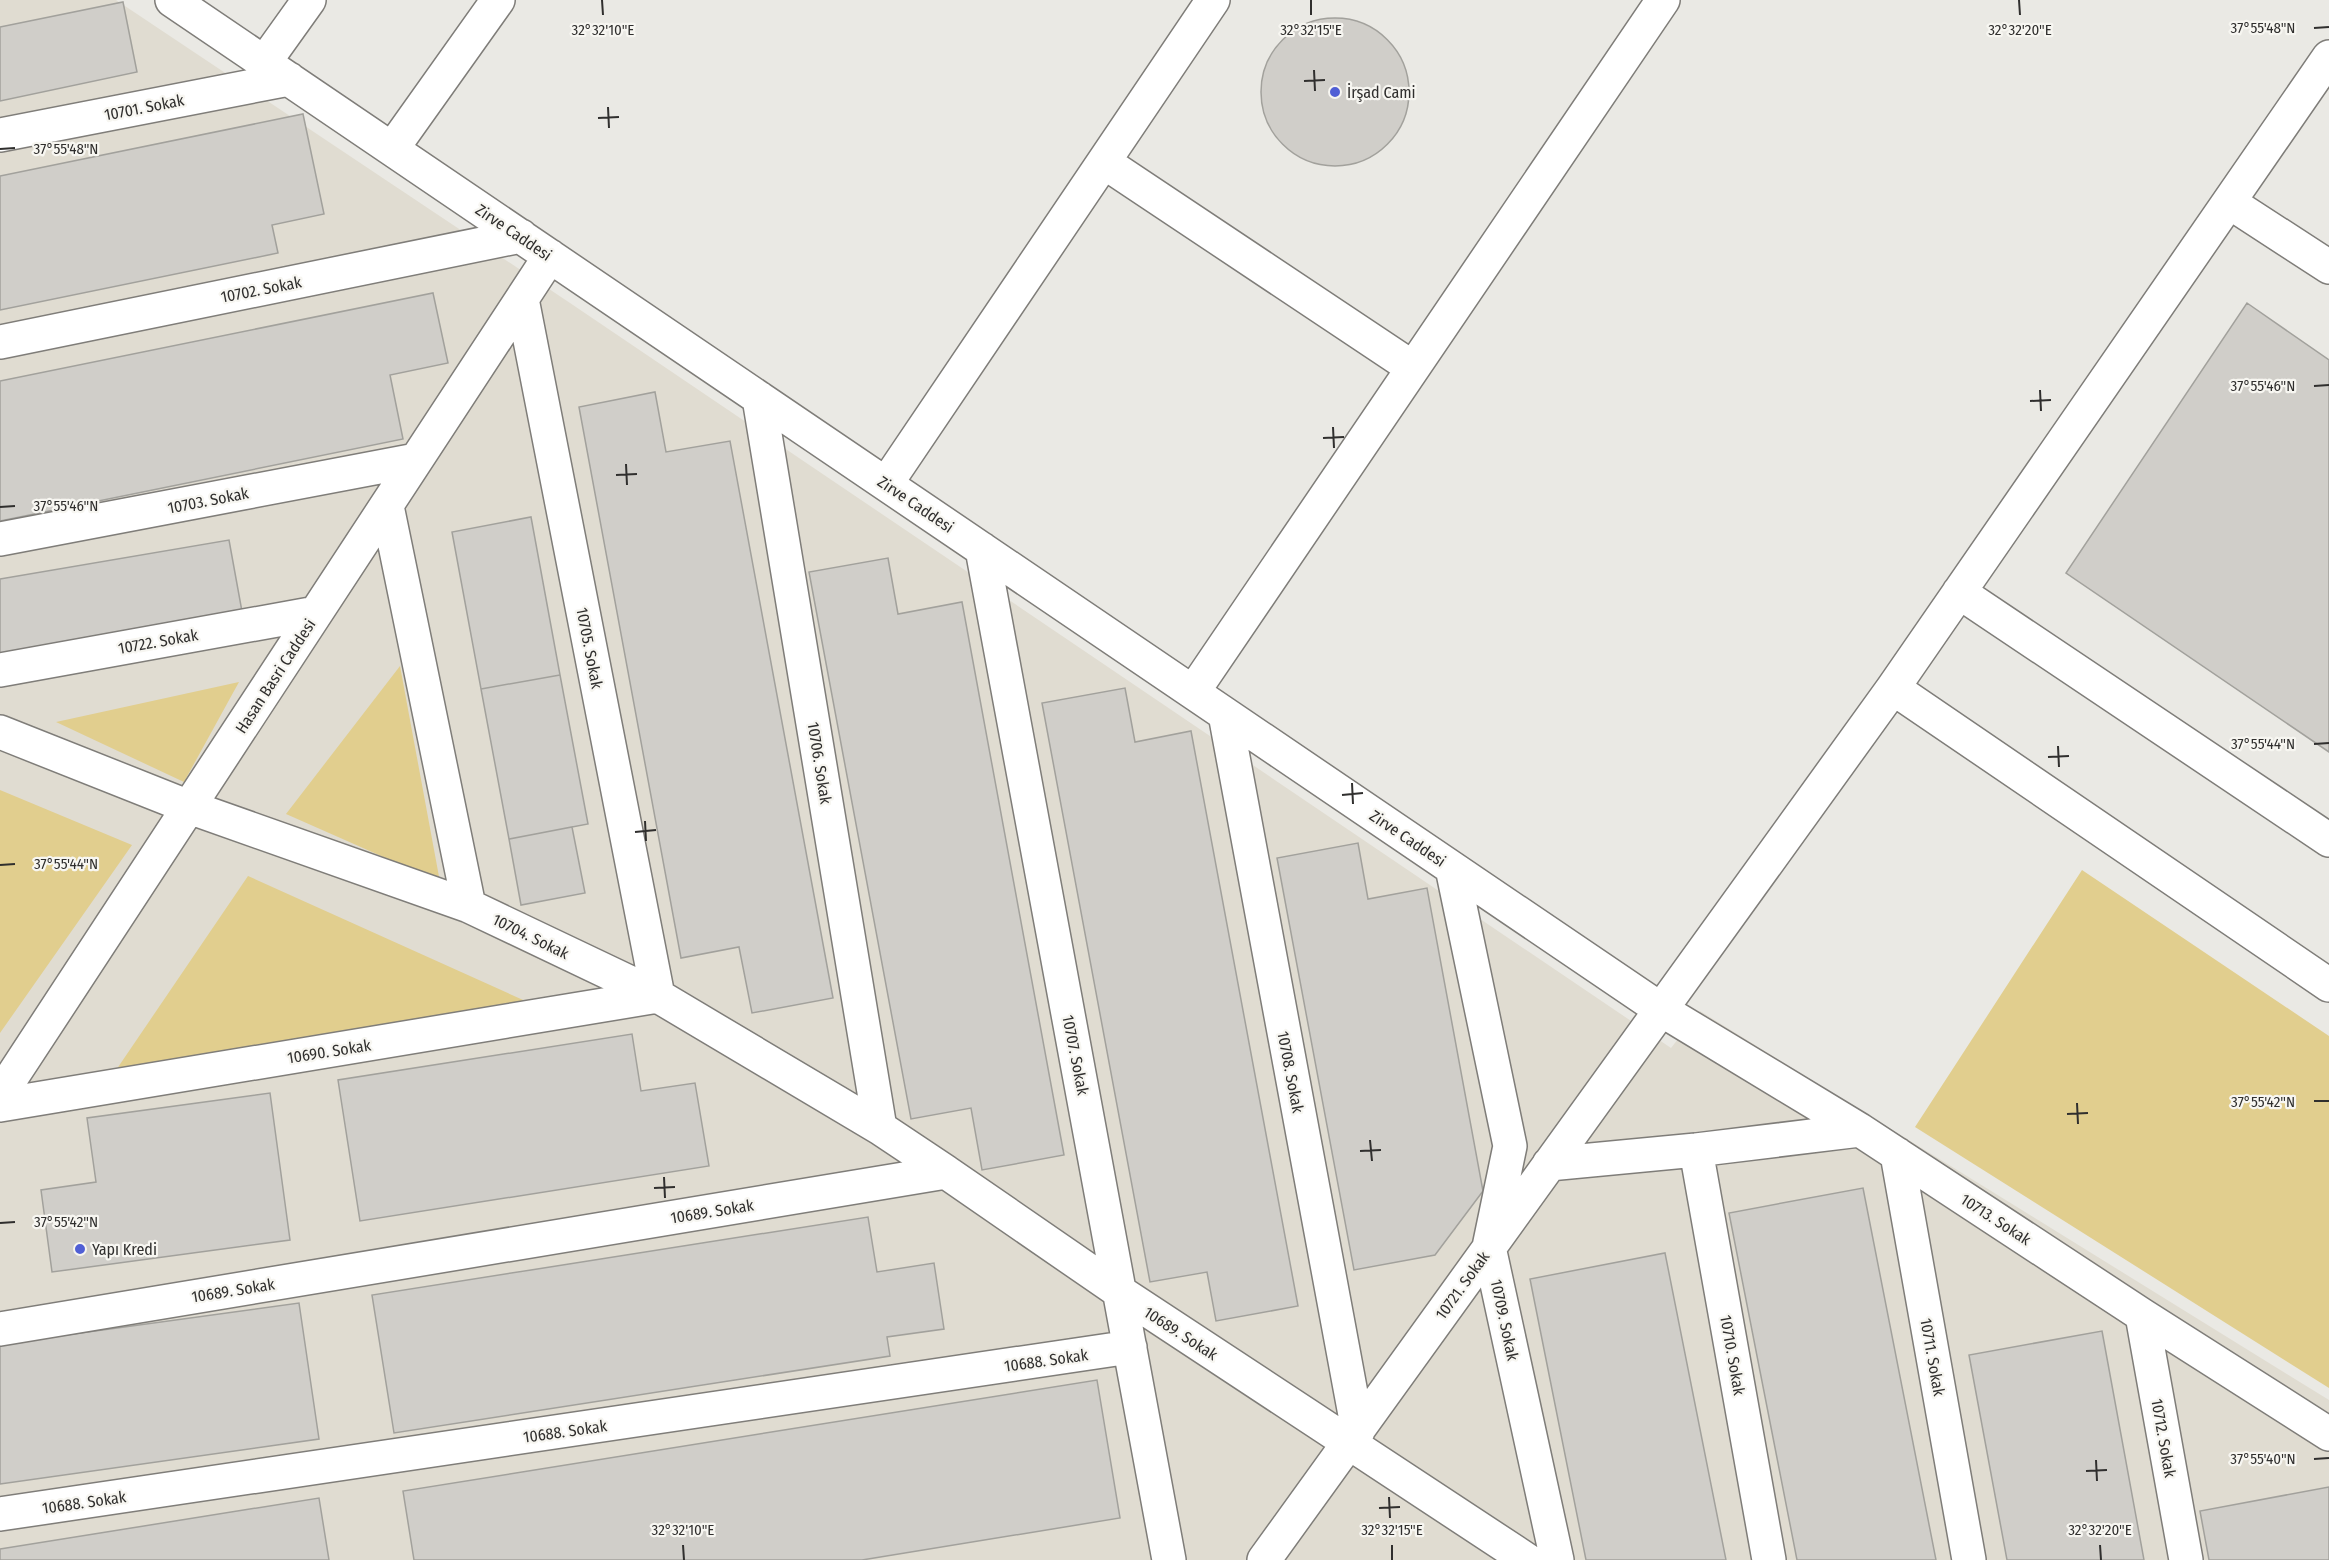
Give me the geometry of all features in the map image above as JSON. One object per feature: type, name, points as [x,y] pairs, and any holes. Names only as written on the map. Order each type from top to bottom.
[{"type":"street","name":"Zirve Caddesi","points":[[172,0],[1660,1009]]},
{"type":"street","points":[[277,71],[309,0]]},
{"type":"street","points":[[392,149],[498,0]]},
{"type":"street","points":[[886,484],[1213,0]]},
{"type":"street","points":[[1193,692],[1663,0]]},
{"type":"street","name":"10721. Sokak","points":[[1264,1560],[1893,688],[2329,57]]},
{"type":"street","name":"10701. Sokak","points":[[0,135],[277,71]]},
{"type":"street","points":[[1104,162],[1413,368]]},
{"type":"street","points":[[2229,202],[2329,267]]},
{"type":"street","name":"10702. Sokak","points":[[0,342],[521,237]]},
{"type":"street","name":"Hasan Basri Caddesi","points":[[0,1095],[550,256]]},
{"type":"street","name":"10705. Sokak","points":[[522,299],[658,996]]},
{"type":"street","name":"10706. Sokak","points":[[759,398],[880,1128]]},
{"type":"street","name":"10703. Sokak","points":[[0,539],[416,460]]},
{"type":"street","points":[[387,506],[469,906]]},
{"type":"street","name":"10707. Sokak","points":[[982,549],[1130,1347],[1163,1559]]},
{"type":"street","points":[[1959,592],[2329,840]]},
{"type":"street","name":"10722. Sokak","points":[[0,670],[316,613]]},
{"type":"street","points":[[1893,688],[2329,985]]},
{"type":"street","name":"10708. Sokak","points":[[1225,714],[1353,1437]]},
{"type":"street","name":"10704. Sokak","points":[[0,732],[189,807],[469,906],[658,996],[880,1128],[946,1172]]},
{"type":"street","name":"10709. Sokak","points":[[1452,868],[1510,1146],[1489,1247],[1557,1560]]},
{"type":"street","name":"10690. Sokak","points":[[0,1105],[658,996]]},
{"type":"street","name":"10713. Sokak","points":[[1660,1009],[1860,1130],[2142,1316],[2329,1434]]},
{"type":"street","points":[[1549,1164],[1696,1150],[1860,1130]]},
{"type":"street","name":"10710. Sokak","points":[[1696,1150],[1769,1560]]},
{"type":"street","name":"10711. Sokak","points":[[1897,1154],[1969,1560]]},
{"type":"street","name":"10689. Sokak","points":[[0,1329],[946,1172],[1120,1292],[1353,1437],[1527,1560]]},
{"type":"street","name":"10712. Sokak","points":[[2142,1316],[2187,1560]]},
{"type":"street","name":"10688. Sokak","points":[[0,1514],[1130,1347]]},
{"type":"shaded area","points":[[0,0],[116,0],[573,305],[1671,1048],[1700,1011],[2329,1400],[2329,1560],[0,1560]]},
{"type":"shaded area","points":[[400,666],[440,882],[286,814]]},
{"type":"shaded area","points":[[239,682],[184,782],[56,722]]},
{"type":"shaded area","points":[[0,790],[132,845],[0,1033]]},
{"type":"shaded area","points":[[2082,870],[2329,1036],[2329,1388],[1915,1127]]},
{"type":"shaded area","points":[[248,876],[541,1008],[110,1079]]},
{"type":"building","points":[[123,2],[137,72],[0,101],[0,27]]},
{"type":"building","name":"İrşad Cami","points":[[1335,18],[1363,24],[1387,40],[1403,64],[1409,92],[1403,120],[1387,144],[1363,160],[1335,166],[1307,160],[1283,144],[1267,120],[1261,92],[1267,64],[1283,40],[1307,24]]},
{"type":"building","points":[[303,114],[324,214],[272,225],[278,253],[0,310],[0,176]]},
{"type":"building","points":[[433,293],[448,363],[390,375],[403,439],[0,521],[0,381]]},
{"type":"building","points":[[2247,303],[2329,360],[2329,752],[2066,573]]},
{"type":"building","points":[[655,392],[666,452],[730,441],[833,998],[752,1013],[739,947],[681,958],[579,407]]},
{"type":"building","points":[[531,517],[560,675],[481,689],[452,532]]},
{"type":"building","points":[[229,540],[243,617],[0,659],[0,579]]},
{"type":"building","points":[[888,558],[898,614],[962,602],[1064,1155],[982,1170],[971,1108],[911,1119],[809,572]]},
{"type":"building","points":[[560,675],[588,824],[509,839],[481,689]]},
{"type":"building","points":[[1125,688],[1135,742],[1191,731],[1298,1306],[1216,1321],[1207,1272],[1150,1282],[1042,703]]},
{"type":"building","points":[[572,827],[585,893],[521,905],[509,839]]},
{"type":"building","points":[[1358,843],[1368,899],[1427,888],[1483,1191],[1435,1255],[1354,1270],[1277,858]]},
{"type":"building","points":[[632,1034],[641,1091],[695,1083],[709,1166],[360,1221],[338,1080]]},
{"type":"building","points":[[270,1093],[290,1240],[52,1272],[41,1190],[96,1182],[87,1118]]},
{"type":"building","points":[[1863,1188],[1936,1560],[1797,1560],[1729,1213]]},
{"type":"building","points":[[868,1217],[877,1272],[934,1263],[944,1329],[887,1337],[890,1356],[394,1433],[372,1295]]},
{"type":"building","points":[[1665,1253],[1726,1560],[1586,1560],[1530,1279]]},
{"type":"building","points":[[299,1303],[319,1439],[0,1484],[0,1344]]},
{"type":"building","points":[[2102,1331],[2144,1560],[2007,1560],[1969,1355]]},
{"type":"building","points":[[1097,1380],[1120,1518],[862,1560],[414,1560],[403,1491]]},
{"type":"building","points":[[2329,1487],[2329,1560],[2209,1560],[2200,1511]]},
{"type":"building","points":[[319,1498],[329,1560],[0,1560],[0,1549]]},
{"type":"place","name":"İrşad Cami","points":[[1335,92]]},
{"type":"place","name":"Yapı Kredi","points":[[80,1249]]}]
